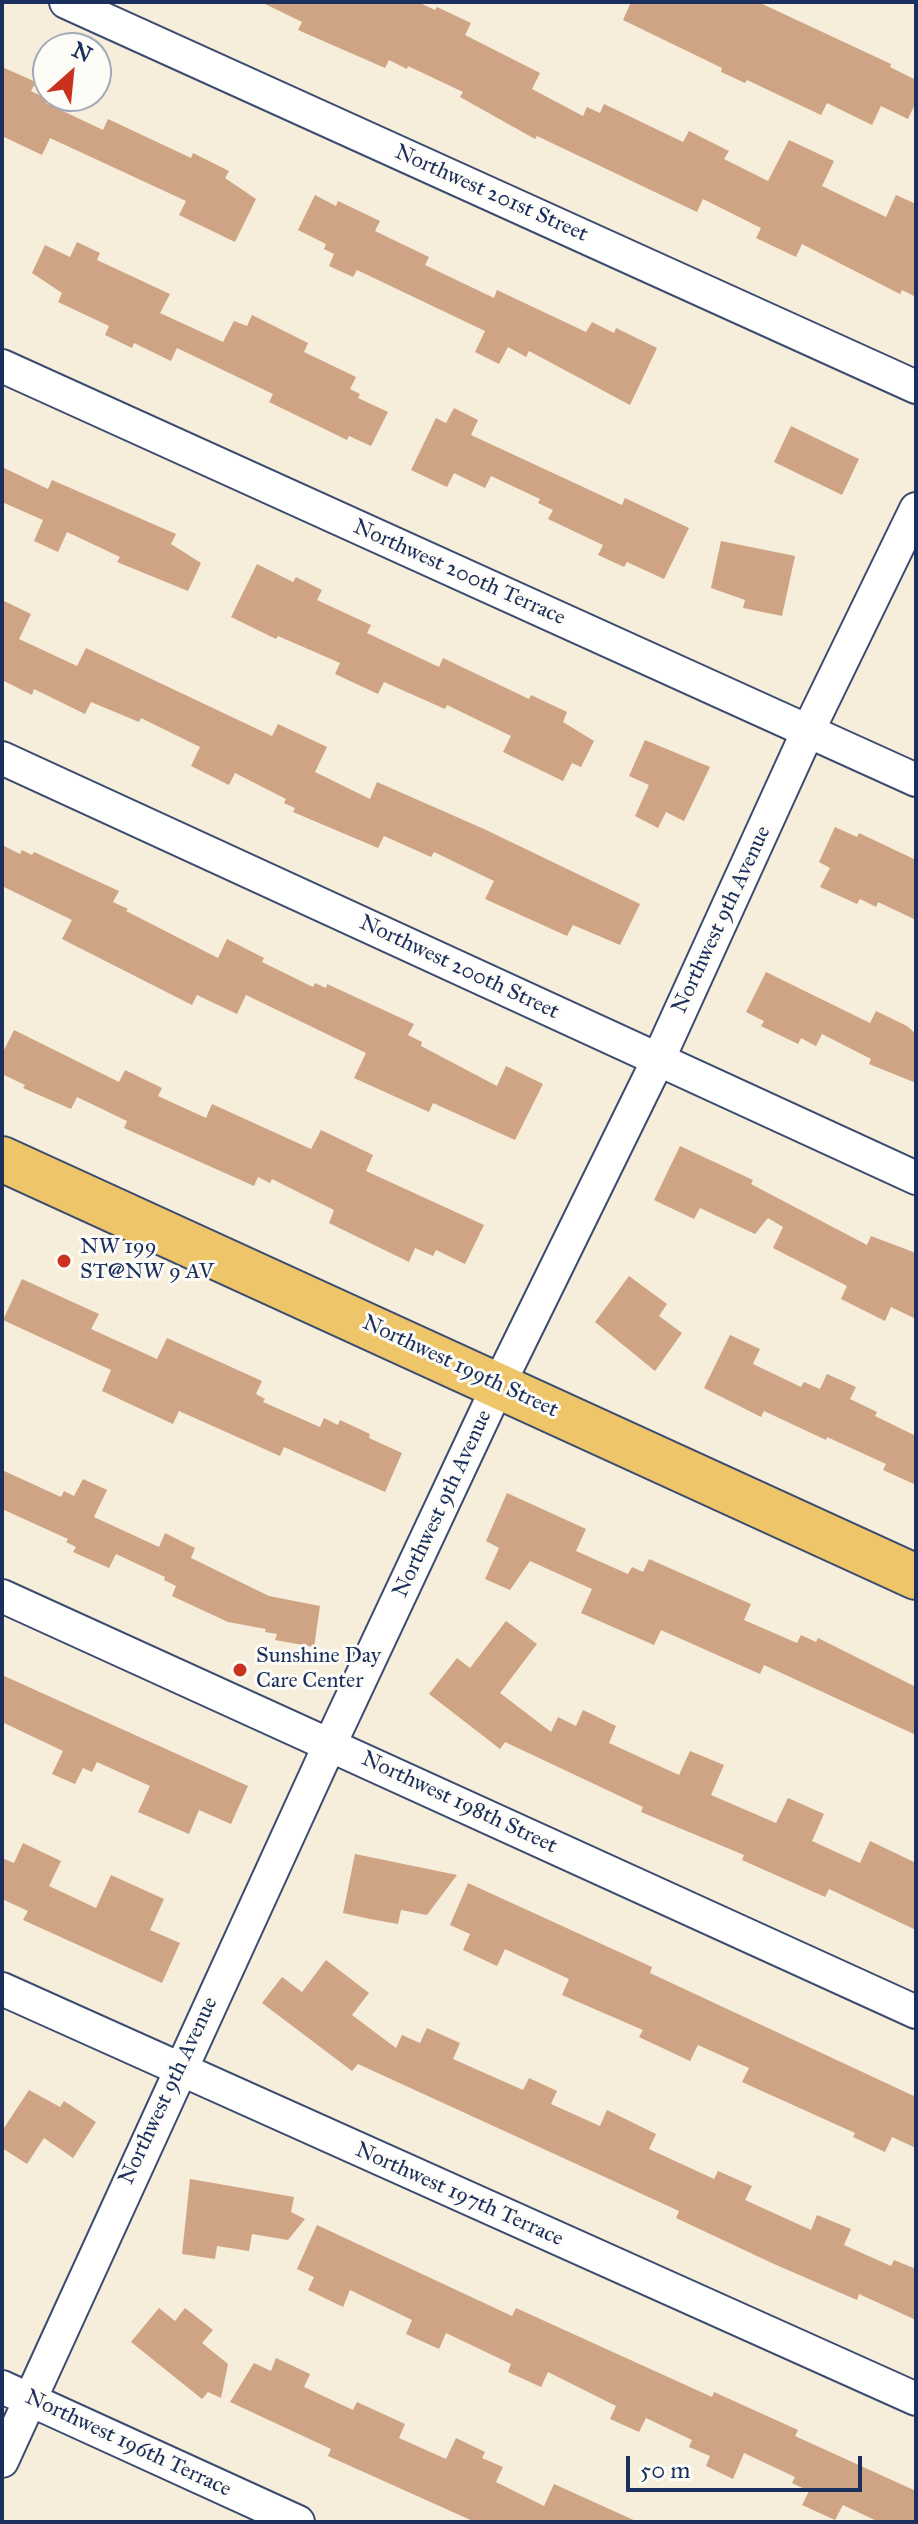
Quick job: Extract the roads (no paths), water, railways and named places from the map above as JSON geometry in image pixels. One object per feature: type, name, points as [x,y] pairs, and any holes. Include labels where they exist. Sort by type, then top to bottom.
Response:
[{"type":"main road","name":"Northwest 199th Street","points":[[2,1159],[916,1577]]},
{"type":"street","name":"Northwest 201st Street","points":[[66,2],[916,387]]},
{"type":"street","name":"Northwest 200th Terrace","points":[[2,366],[916,780]]},
{"type":"street","name":"Northwest 9th Avenue","points":[[2,2461],[16,2393],[178,2069],[499,1384],[658,1060],[808,731],[916,509]]},
{"type":"street","name":"Northwest 200th Street","points":[[2,758],[916,1178]]},
{"type":"street","name":"Northwest 198th Street","points":[[2,1596],[916,2012]]},
{"type":"street","name":"Northwest 197th Terrace","points":[[2,1989],[916,2399]]},
{"type":"street","name":"Northwest 196th Terrace","points":[[16,2393],[298,2522]]},
{"type":"place","name":"NW 199 ST@NW 9 AV","points":[[64,1261]]},
{"type":"place","name":"Sunshine Day Care Center","points":[[240,1670]]}]
